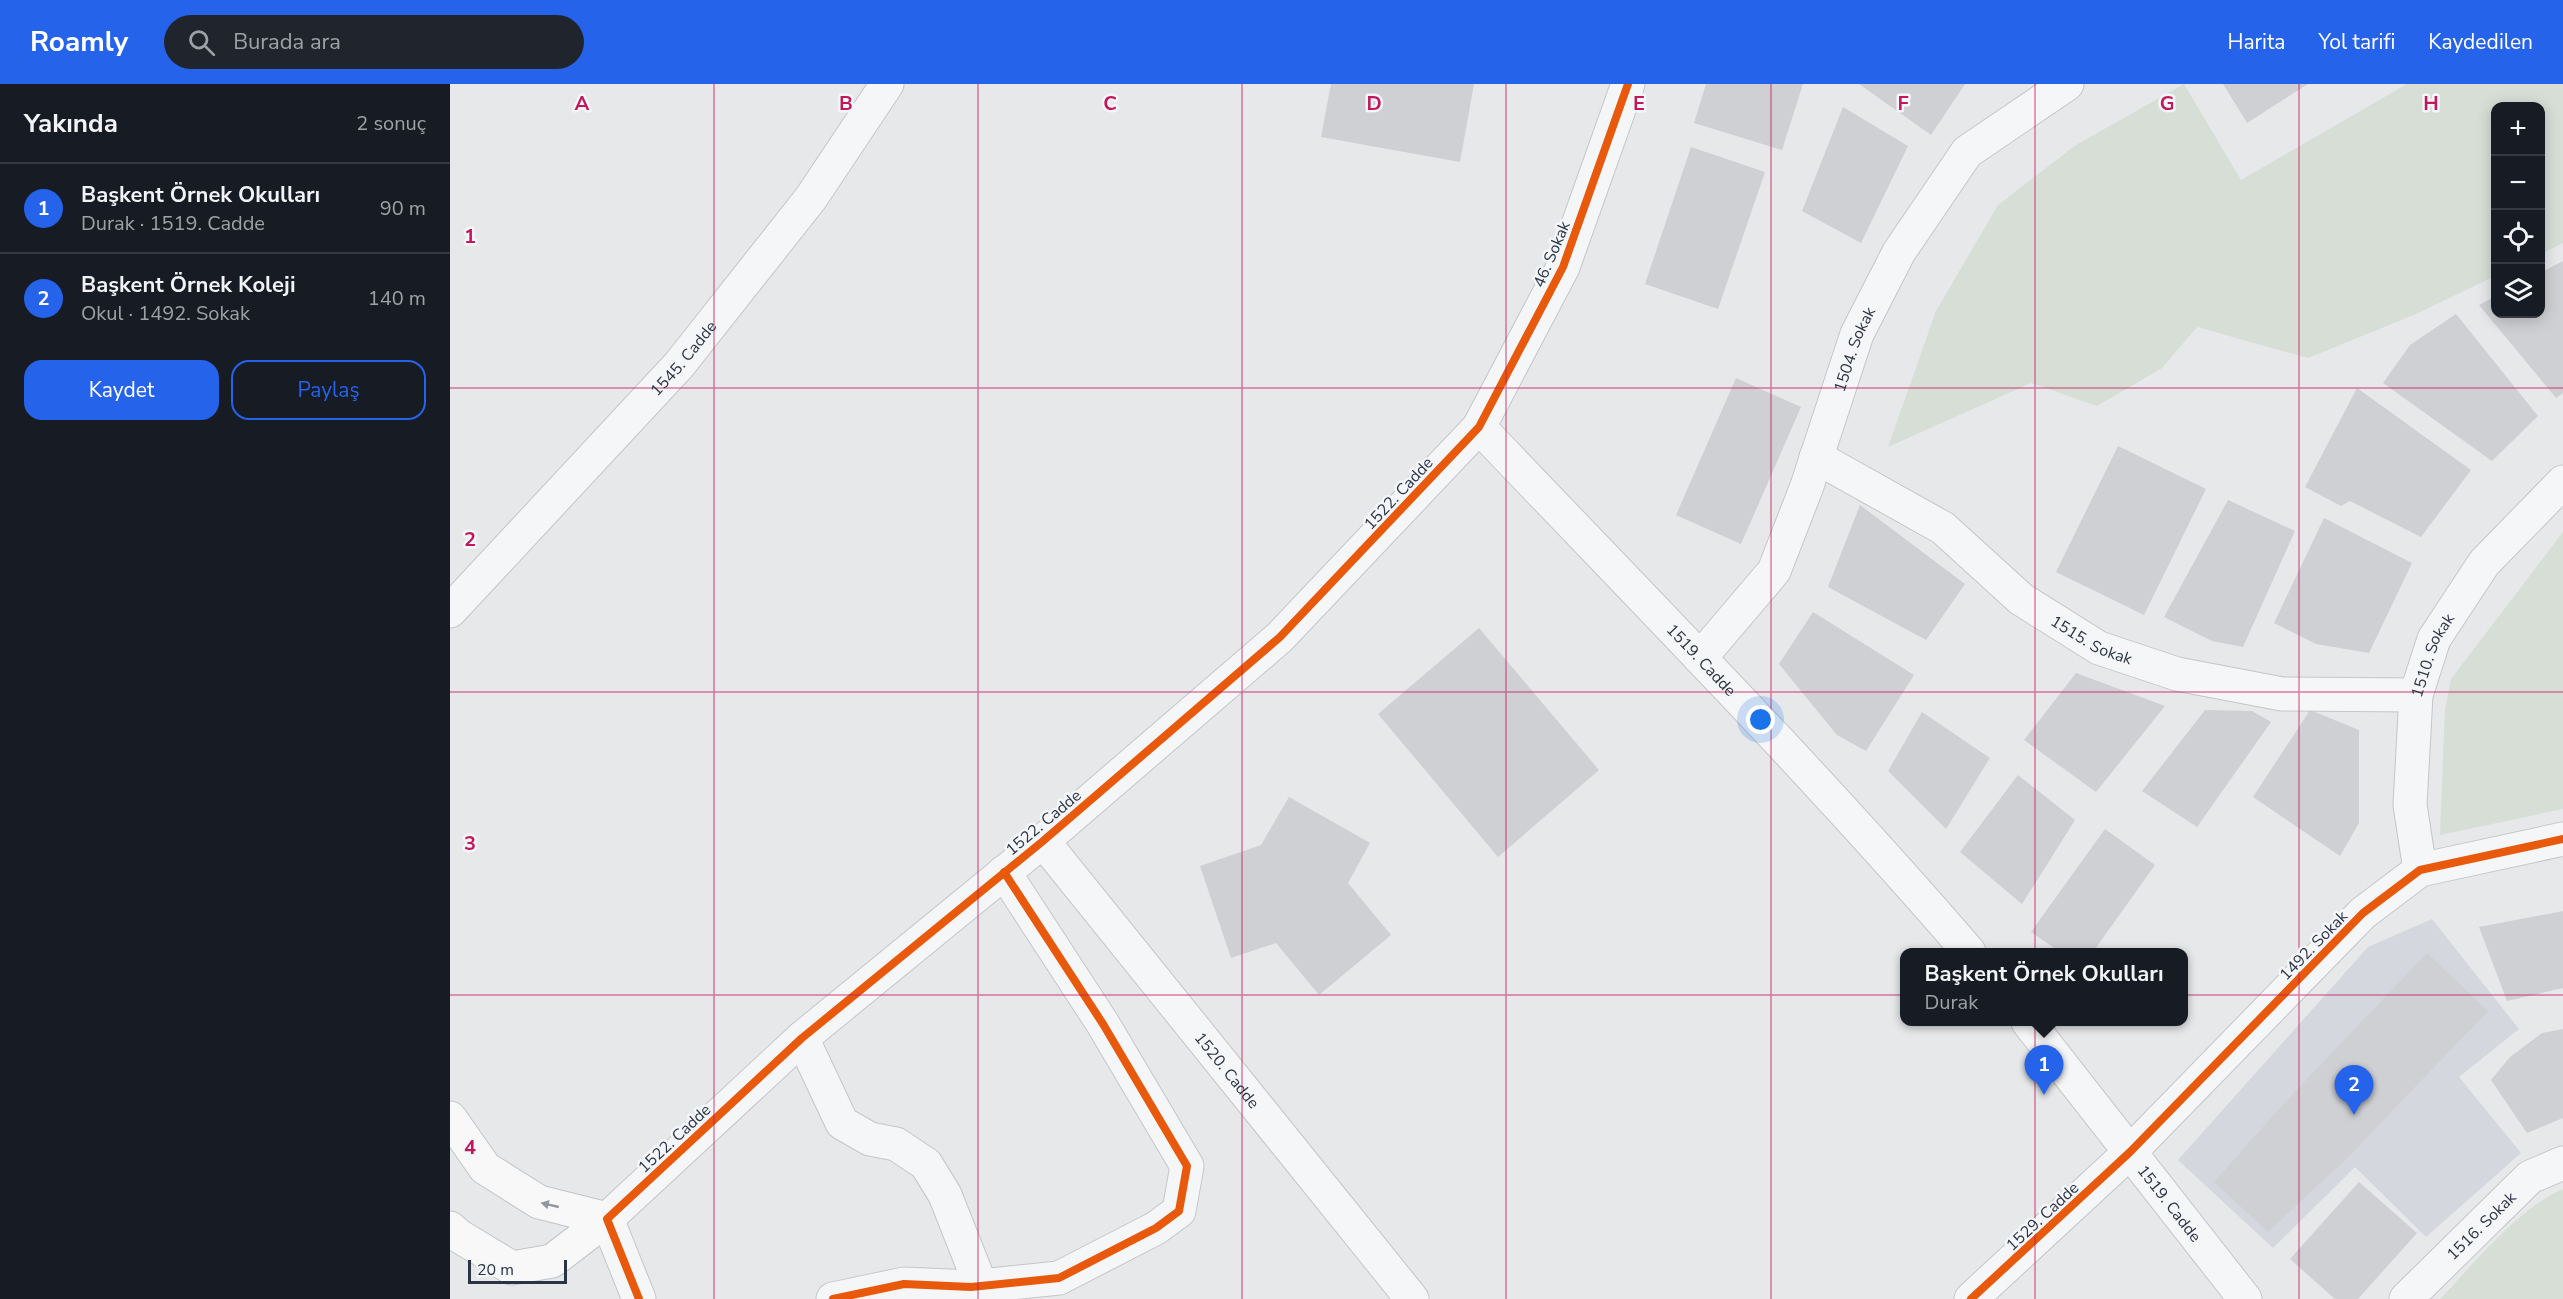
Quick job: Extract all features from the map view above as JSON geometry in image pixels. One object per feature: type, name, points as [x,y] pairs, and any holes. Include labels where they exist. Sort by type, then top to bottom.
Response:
[{"type":"main road","points":[[450,1118],[485,1168],[539,1202],[607,1219]]},
{"type":"main road","points":[[450,1228],[459,1236],[512,1268],[552,1261],[607,1219]]},
{"type":"street","name":"1545. Cadde","points":[[450,611],[679,365],[811,198],[887,84]]},
{"type":"street","name":"46. Sokak","points":[[1479,427],[1563,267],[1628,84]]},
{"type":"street","name":"1504. Sokak","points":[[1700,658],[1774,571],[1816,457],[1857,334],[1899,252],[1967,152],[2067,84]]},
{"type":"street","name":"1519. Cadde","points":[[1479,427],[1700,658],[1915,889],[1966,948]]},
{"type":"street","name":"1522. Cadde","points":[[607,1219],[801,1038],[1043,841],[1280,637],[1479,427]]},
{"type":"street","name":"1515. Sokak","points":[[1816,457],[1943,528],[2021,599],[2099,648],[2177,674],[2282,694],[2416,695]]},
{"type":"street","name":"1510. Sokak","points":[[2420,870],[2410,805],[2416,695],[2434,639],[2484,563],[2563,482]]},
{"type":"street","name":"1492. Sokak","points":[[2130,1152],[2362,913],[2420,870],[2563,840]]},
{"type":"street","name":"1520. Cadde","points":[[1043,841],[1412,1299]]},
{"type":"street","points":[[833,1299],[904,1284],[981,1286],[1059,1278],[1156,1228],[1179,1211],[1187,1166],[1103,1024],[1004,872]]},
{"type":"street","name":"1519. Cadde","points":[[2031,1026],[2245,1299]]},
{"type":"street","points":[[801,1038],[842,1123],[870,1140],[896,1144],[926,1164],[945,1195],[981,1286]]},
{"type":"street","name":"1529. Cadde","points":[[1971,1299],[2130,1152]]},
{"type":"street","name":"1516. Sokak","points":[[2406,1299],[2530,1177],[2563,1163]]},
{"type":"street","points":[[607,1219],[639,1299]]},
{"type":"shaded area","points":[[2184,84],[2241,180],[2407,84],[2563,84],[2563,243],[2545,252],[2545,102],[2491,102],[2491,278],[2416,314],[2308,358],[2197,327],[2162,368],[2097,406],[2031,383],[1888,447],[1936,311],[1998,205],[2076,145]]},
{"type":"shaded area","points":[[2563,532],[2563,809],[2440,835],[2445,709],[2451,679]]},
{"type":"shaded area","points":[[2432,919],[2519,1029],[2459,1077],[2521,1153],[2426,1237],[2355,1167],[2273,1248],[2178,1160],[2368,947]]},
{"type":"shaded area","points":[[2563,1189],[2563,1299],[2440,1299],[2513,1223],[2546,1198]]},
{"type":"building","points":[[1331,84],[1474,84],[1460,162],[1321,137]]},
{"type":"building","points":[[1706,84],[1803,84],[1782,150],[1694,123]]},
{"type":"building","points":[[1859,84],[1965,84],[1931,135]]},
{"type":"building","points":[[2223,84],[2308,84],[2247,123]]},
{"type":"building","points":[[1843,107],[1908,146],[1861,243],[1802,211]]},
{"type":"building","points":[[1691,147],[1765,172],[1718,309],[1645,284]]},
{"type":"building","points":[[2563,261],[2563,393],[2556,398],[2479,305],[2491,299],[2491,318],[2545,318],[2545,270]]},
{"type":"building","points":[[2456,314],[2538,416],[2492,461],[2383,383],[2410,345]]},
{"type":"building","points":[[1736,378],[1801,407],[1741,544],[1676,515]]},
{"type":"building","points":[[2357,388],[2471,470],[2421,537],[2350,501],[2341,506],[2305,487]]},
{"type":"building","points":[[2118,446],[2206,489],[2144,615],[2056,572]]},
{"type":"building","points":[[2228,500],[2295,531],[2243,647],[2212,641],[2164,617]]},
{"type":"building","points":[[1860,505],[1965,584],[1926,640],[1828,587]]},
{"type":"building","points":[[2324,518],[2412,563],[2369,653],[2316,644],[2274,623]]},
{"type":"building","points":[[1813,612],[1914,675],[1866,751],[1837,735],[1779,664]]},
{"type":"building","points":[[1479,628],[1599,770],[1498,857],[1378,714]]},
{"type":"building","points":[[2076,673],[2165,706],[2096,792],[2024,740]]},
{"type":"building","points":[[2205,710],[2252,711],[2271,722],[2197,827],[2142,791]]},
{"type":"building","points":[[2310,710],[2359,730],[2359,823],[2340,856],[2253,797]]},
{"type":"building","points":[[1922,712],[1990,758],[1946,829],[1888,771]]},
{"type":"building","points":[[2018,775],[2075,820],[2022,904],[1960,852]]},
{"type":"building","points":[[1289,797],[1370,843],[1348,883],[1391,935],[1319,995],[1276,943],[1231,958],[1200,866],[1261,845]]},
{"type":"building","points":[[2105,829],[2155,865],[2096,948],[2054,948],[2031,932]]},
{"type":"building","points":[[2563,911],[2563,988],[2507,1001],[2479,927]]},
{"type":"building","points":[[2427,953],[2488,1011],[2347,1158],[2268,1232],[2214,1182],[2287,1100]]},
{"type":"building","points":[[2563,1029],[2563,1118],[2527,1133],[2491,1080],[2510,1057],[2542,1033]]},
{"type":"building","points":[[2359,1182],[2417,1233],[2358,1299],[2335,1299],[2290,1259]]},
{"type":"cycle path","points":[[639,1299],[607,1219],[802,1038],[1043,841],[1280,637],[1479,427],[1563,267],[1628,84]]},
{"type":"cycle path","points":[[1971,1299],[2130,1152],[2363,913],[2420,870],[2563,839]]},
{"type":"cycle path","points":[[833,1299],[904,1284],[971,1287],[1059,1278],[1156,1228],[1179,1211],[1187,1166],[1103,1024],[1004,872]]},
{"type":"place","name":"Başkent Örnek Okulları","points":[[2044,1095]]},
{"type":"place","name":"Başkent Örnek Koleji","points":[[2354,1115]]}]
